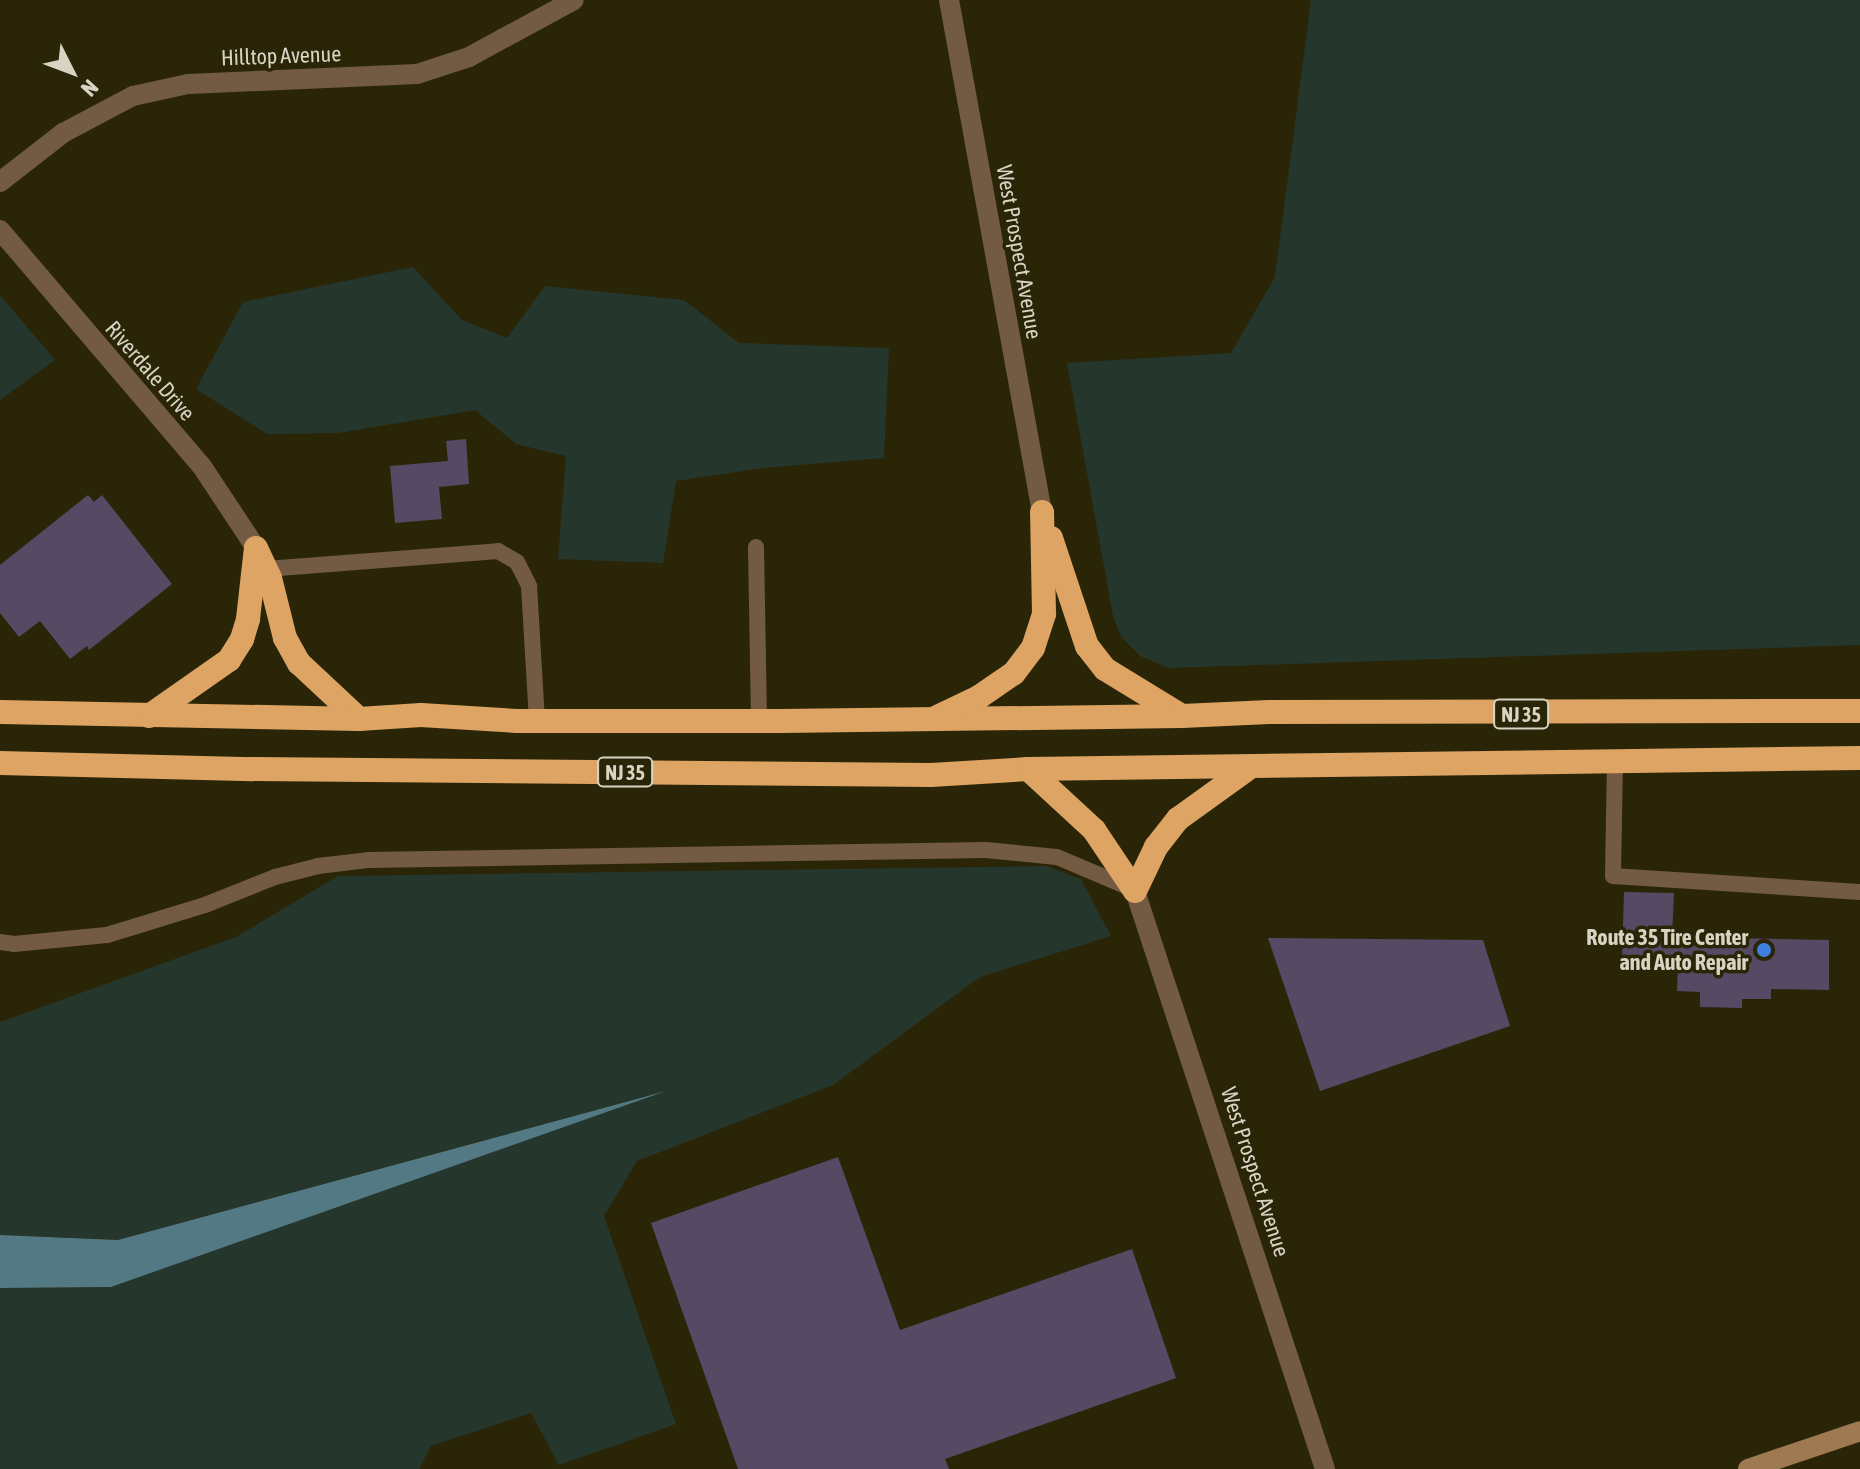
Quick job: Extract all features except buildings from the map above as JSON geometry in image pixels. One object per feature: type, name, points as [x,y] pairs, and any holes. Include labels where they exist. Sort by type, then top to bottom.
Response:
[{"type":"highway","points":[[1042,512],[1087,646],[1105,669],[1182,716]]},
{"type":"highway","points":[[932,719],[979,697],[1014,673],[1033,648],[1044,614],[1042,512]]},
{"type":"highway","points":[[149,716],[229,660],[242,639],[261,559]]},
{"type":"highway","points":[[261,559],[285,638],[299,663],[359,719]]},
{"type":"highway","name":"NJ 35","points":[[0,712],[359,719],[421,715],[537,720],[759,721],[1182,716],[1269,712],[1860,711]]},
{"type":"highway","name":"NJ 35","points":[[0,763],[253,769],[900,775],[1028,769],[1860,758]]},
{"type":"highway","points":[[1135,891],[1156,847],[1178,819],[1250,767]]},
{"type":"highway","points":[[1028,769],[1094,830],[1135,891]]},
{"type":"main road","points":[[1748,1469],[1860,1431]]},
{"type":"street","name":"Hilltop Avenue","points":[[0,182],[63,133],[133,96],[188,84],[417,74],[469,57],[574,0]]},
{"type":"street","name":"West Prospect Avenue","points":[[949,0],[1042,512]]},
{"type":"street","name":"Riverdale Drive","points":[[0,230],[201,465],[261,559]]},
{"type":"street","name":"West Prospect Avenue","points":[[1135,891],[1325,1469]]},
{"type":"lane","points":[[756,547],[759,721]]},
{"type":"lane","points":[[261,559],[498,551],[517,562],[529,586],[537,720]]},
{"type":"lane","points":[[1615,761],[1613,876],[1860,892]]},
{"type":"lane","points":[[0,942],[14,944],[107,935],[205,905],[275,877],[318,866],[368,860],[986,850],[1057,857],[1135,891]]},
{"type":"green space","points":[[1311,0],[1860,0],[1860,645],[1169,668],[1140,656],[1121,637],[1113,616],[1067,363],[1231,353],[1275,277]]},
{"type":"green space","points":[[413,267],[462,320],[507,338],[545,286],[684,300],[739,343],[889,348],[884,458],[763,468],[676,481],[663,563],[558,559],[566,456],[516,444],[475,410],[338,433],[267,434],[196,389],[243,302]]},
{"type":"green space","points":[[0,295],[55,360],[0,400]]},
{"type":"green space","points":[[1046,866],[1081,879],[1111,936],[980,977],[833,1085],[637,1161],[604,1216],[676,1424],[559,1465],[531,1413],[431,1446],[419,1469],[0,1469],[0,1288],[111,1287],[651,1095],[118,1240],[0,1235],[0,1022],[236,937],[338,876]]},
{"type":"water","points":[[666,1091],[111,1287],[0,1288],[0,1235],[118,1240]]},
{"type":"place","name":"Route 35 Tire Center and Auto Repair","points":[[1764,950]]}]
